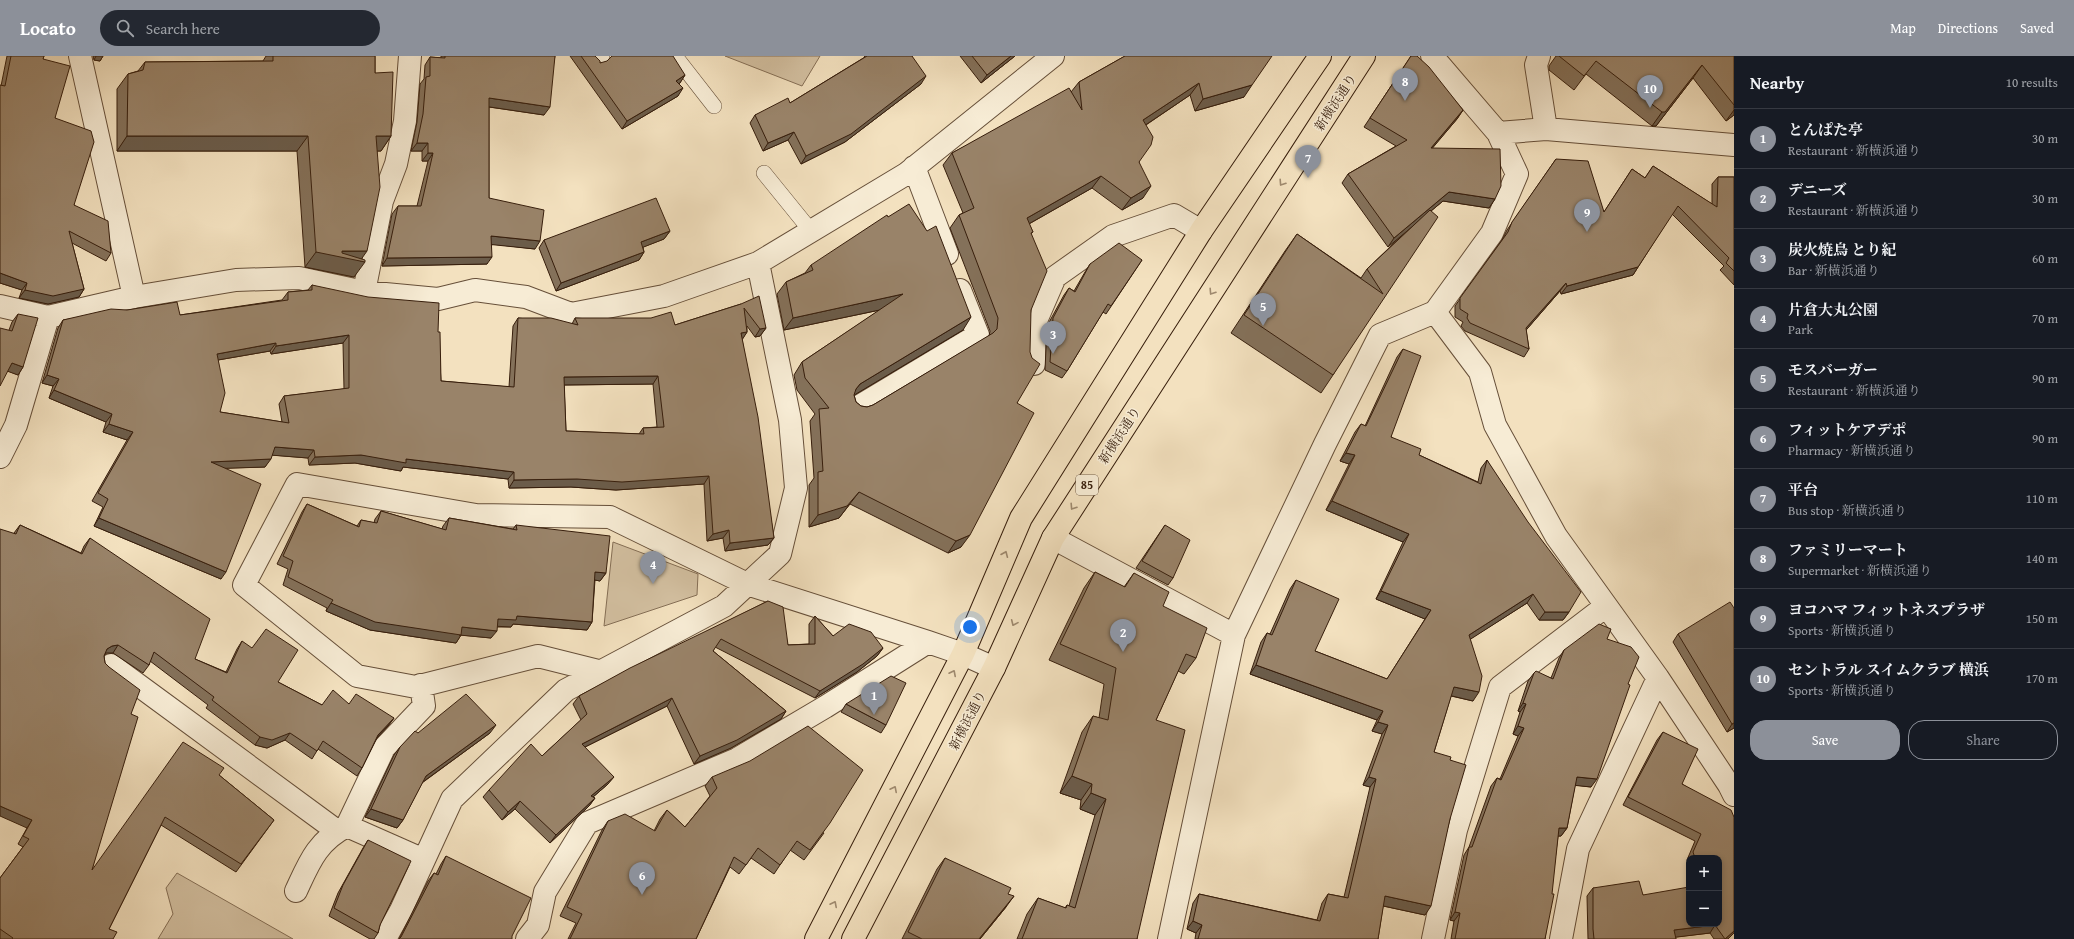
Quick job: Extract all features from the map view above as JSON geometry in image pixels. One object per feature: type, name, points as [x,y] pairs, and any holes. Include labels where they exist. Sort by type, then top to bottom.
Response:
[{"type":"main road","points":[[816,939],[963,654],[1021,518],[1201,231],[1320,56]]},
{"type":"main road","name":"新横浜通り","points":[[854,939],[994,668],[1053,538],[1364,56]]},
{"type":"street","points":[[80,56],[134,297]]},
{"type":"street","points":[[364,292],[382,201],[396,164],[405,121],[410,56]]},
{"type":"street","points":[[0,306],[48,317],[134,297],[236,280],[299,278],[364,292],[438,299],[475,290],[526,297],[571,314],[664,296],[758,263],[906,174],[1053,56]]},
{"type":"street","points":[[1169,939],[1234,635],[1325,444],[1380,335],[1435,312],[1492,233],[1517,174],[1498,133],[1432,56]]},
{"type":"street","points":[[1539,56],[1536,65],[1546,129]]},
{"type":"street","points":[[1498,133],[1546,129],[1734,145]]},
{"type":"street","points":[[858,407],[978,335],[914,167]]},
{"type":"street","points":[[1034,364],[1035,323],[1055,277],[1112,236],[1174,215],[1201,231]]},
{"type":"street","points":[[385,939],[401,910],[452,799],[566,690],[724,606],[780,554],[796,488],[790,420],[758,263]]},
{"type":"street","points":[[1435,312],[1480,372],[1494,425],[1556,536],[1658,678],[1734,795]]},
{"type":"street","points":[[0,457],[16,425],[48,317]]},
{"type":"street","points":[[602,672],[538,656],[416,687],[358,676],[244,585],[297,484],[476,515],[610,517],[747,584],[928,642],[963,654],[994,668]]},
{"type":"street","points":[[1053,538],[1234,635]]},
{"type":"street","points":[[1433,939],[1456,830],[1500,687],[1606,606]]},
{"type":"street","points":[[527,939],[538,925],[545,892],[588,823],[737,759],[826,707],[928,642]]},
{"type":"street","points":[[112,664],[342,828],[424,860]]},
{"type":"street","points":[[1561,939],[1578,849],[1658,678]]},
{"type":"street","points":[[296,891],[313,853],[342,828],[384,748],[424,706],[421,685]]},
{"type":"lane","points":[[675,56],[714,106]]},
{"type":"lane","points":[[764,173],[811,231]]},
{"type":"shaded area","points":[[725,56],[820,56],[802,86]]},
{"type":"shaded area","points":[[613,542],[698,574],[697,595],[604,626]]},
{"type":"shaded area","points":[[177,873],[293,939],[158,939],[173,914],[166,888]]},
{"type":"building","points":[[11,56],[44,56],[43,59],[70,66],[55,118],[91,131],[94,142],[74,205],[108,221],[111,253],[69,231],[84,289],[53,296],[25,290],[27,283],[0,273],[0,85],[5,86]]},
{"type":"building","points":[[273,56],[375,56],[375,73],[393,72],[391,136],[376,136],[380,187],[367,251],[342,251],[342,253],[365,260],[365,262],[316,252],[308,136],[127,136],[128,74],[143,70],[145,62],[273,61]]},
{"type":"building","points":[[445,56],[555,56],[550,107],[489,98],[489,198],[544,210],[540,241],[491,236],[492,257],[387,258],[398,206],[421,206],[433,153],[428,153],[428,143],[417,143],[423,114],[426,77],[430,76],[430,57],[445,58]]},
{"type":"building","points":[[581,56],[595,56],[600,63],[607,61],[612,56],[673,56],[685,75],[676,81],[683,88],[627,121]]},
{"type":"building","points":[[867,56],[912,56],[926,76],[851,134],[806,156],[794,132],[768,143],[755,115],[788,98],[790,103]]},
{"type":"building","points":[[972,56],[1011,56],[987,75]]},
{"type":"building","points":[[1125,56],[1272,56],[1252,85],[1203,99],[1199,83],[1143,120],[1153,137],[1151,145],[1139,162],[1151,186],[1131,198],[1101,176],[1027,218],[1033,232],[1031,233],[1047,271],[1031,310],[1030,352],[1032,358],[1040,364],[1017,403],[1034,413],[970,535],[956,541],[859,492],[847,506],[818,515],[818,472],[823,471],[819,409],[829,408],[805,378],[802,362],[903,294],[793,318],[786,282],[813,270],[811,265],[887,215],[888,217],[909,204],[927,231],[936,226],[971,317],[860,384],[854,395],[856,402],[861,406],[867,407],[873,405],[993,333],[997,329],[998,318],[959,215],[974,208],[952,153],[1069,88],[1082,110],[1079,82]]},
{"type":"building","points":[[1411,56],[1417,56],[1429,67],[1463,110],[1431,148],[1500,149],[1501,186],[1495,199],[1449,192],[1394,238],[1348,174],[1407,140],[1370,118]]},
{"type":"building","points":[[1559,56],[1734,56],[1734,105],[1702,65],[1665,112],[1662,112],[1596,61],[1584,76]]},
{"type":"building","points":[[1556,159],[1588,161],[1604,212],[1632,169],[1645,178],[1653,166],[1717,207],[1718,177],[1734,177],[1734,271],[1726,263],[1729,258],[1678,206],[1638,267],[1567,286],[1566,283],[1526,328],[1529,349],[1470,323],[1467,318],[1468,314],[1460,309],[1460,298],[1508,232],[1512,222]]},
{"type":"building","points":[[656,198],[670,231],[641,242],[644,252],[561,283],[544,240]]},
{"type":"building","points":[[1430,210],[1438,217],[1333,375],[1244,315],[1297,234],[1383,294],[1367,269]]},
{"type":"building","points":[[1119,243],[1142,260],[1111,306],[1108,304],[1067,371],[1050,362],[1053,318],[1069,288],[1075,292],[1090,264]]},
{"type":"building","points":[[312,285],[368,297],[439,303],[438,332],[440,332],[441,381],[514,387],[518,318],[551,318],[578,325],[575,318],[651,318],[671,312],[675,325],[741,304],[759,296],[766,328],[760,329],[744,308],[747,332],[741,333],[758,417],[774,538],[730,543],[729,530],[713,534],[709,476],[622,482],[577,479],[514,480],[514,472],[406,459],[406,463],[361,455],[315,457],[314,450],[275,447],[271,459],[211,462],[261,484],[226,572],[99,518],[108,499],[98,493],[133,432],[109,424],[112,414],[54,390],[59,379],[47,375],[63,320],[111,309],[127,310],[177,302],[180,315],[288,300],[288,292],[312,290]],"holes":[[[349,335],[349,388],[284,396],[289,423],[220,412],[225,393],[217,354],[276,343],[276,346]],[[658,376],[664,427],[643,428],[644,434],[566,431],[564,377]]]},
{"type":"building","points":[[18,314],[38,318],[23,367],[12,363],[0,386],[0,328],[12,331]]},
{"type":"building","points":[[1403,349],[1421,356],[1391,437],[1421,449],[1419,455],[1481,484],[1487,460],[1528,522],[1581,592],[1569,612],[1545,612],[1533,594],[1469,635],[1482,676],[1479,692],[1454,687],[1434,752],[1451,757],[1450,760],[1466,765],[1450,819],[1431,906],[1385,896],[1378,939],[1198,939],[1202,925],[1193,921],[1199,894],[1320,921],[1328,894],[1348,898],[1376,779],[1369,777],[1388,725],[1378,722],[1383,711],[1256,665],[1267,633],[1272,635],[1296,580],[1339,599],[1315,651],[1387,679],[1431,610],[1381,591],[1409,534],[1332,501],[1355,455],[1346,453],[1361,424],[1366,426]]},
{"type":"building","points":[[307,504],[359,527],[361,520],[377,523],[381,511],[446,530],[449,518],[517,530],[516,525],[610,536],[606,573],[595,572],[592,622],[517,616],[516,620],[498,619],[497,631],[462,627],[461,635],[375,622],[331,603],[333,600],[288,577],[293,561],[283,556]]},
{"type":"building","points":[[20,525],[82,554],[90,538],[210,619],[195,659],[227,673],[242,641],[252,648],[266,629],[298,650],[278,682],[322,705],[333,690],[349,704],[356,694],[394,718],[378,735],[362,768],[323,741],[317,751],[290,733],[272,740],[260,737],[212,700],[214,697],[154,652],[149,665],[118,645],[107,649],[104,656],[105,663],[140,690],[131,714],[138,717],[92,870],[183,742],[224,768],[219,775],[274,820],[241,864],[165,817],[109,929],[117,932],[113,939],[12,939],[13,938],[0,929],[0,878],[29,839],[23,836],[32,820],[0,806],[0,529],[16,534]]},
{"type":"building","points":[[1165,525],[1190,540],[1173,578],[1142,561]]},
{"type":"building","points":[[1095,572],[1125,587],[1134,573],[1169,592],[1163,606],[1207,628],[1196,658],[1186,654],[1156,720],[1185,730],[1137,939],[1022,939],[1038,898],[1066,908],[1067,905],[1075,908],[1106,799],[1091,793],[1092,784],[1072,776],[1093,716],[1108,720],[1116,668],[1060,644]]},
{"type":"building","points":[[768,601],[783,607],[788,645],[815,644],[815,616],[833,636],[849,624],[871,632],[883,648],[863,664],[820,691],[721,639],[713,651],[786,711],[737,740],[700,756],[672,698],[582,744],[614,777],[591,796],[595,798],[556,835],[520,801],[508,812],[489,790],[531,744],[542,756],[587,714],[579,696],[630,668]]},
{"type":"building","points":[[1730,602],[1734,608],[1734,723],[1732,724],[1678,634]]},
{"type":"building","points":[[1599,624],[1611,629],[1607,639],[1631,647],[1639,657],[1628,684],[1630,685],[1597,779],[1577,777],[1567,828],[1559,828],[1552,894],[1554,894],[1545,939],[1455,939],[1460,913],[1455,912],[1469,847],[1472,847],[1497,778],[1501,780],[1524,728],[1518,726],[1526,704],[1523,703],[1534,673],[1536,671],[1553,679],[1564,650]]},
{"type":"building","points":[[891,676],[906,683],[886,725],[846,704]]},
{"type":"building","points":[[466,694],[496,725],[426,776],[403,820],[371,809],[400,747],[415,731],[418,733]]},
{"type":"building","points":[[808,726],[863,770],[830,823],[810,850],[797,841],[780,865],[758,848],[746,865],[734,857],[696,939],[570,939],[582,914],[567,907],[608,821],[625,814],[655,831],[667,810],[685,827],[717,788],[712,777],[750,761]]},
{"type":"building","points":[[1663,732],[1698,749],[1682,784],[1731,810],[1734,817],[1734,931],[1725,939],[1716,927],[1722,927],[1722,855],[1694,855],[1693,852],[1701,834],[1628,797]]},
{"type":"building","points":[[368,840],[411,861],[380,925],[378,933],[334,908],[343,885]]},
{"type":"building","points":[[446,856],[531,898],[512,936],[512,939],[399,939],[434,873],[438,875]]},
{"type":"building","points":[[945,858],[1011,888],[1008,894],[1014,896],[979,939],[922,939],[908,932]]},
{"type":"building","points":[[1639,881],[1643,895],[1686,888],[1686,927],[1699,927],[1674,930],[1676,939],[1594,939],[1593,888]]},
{"type":"place","name":"ファミリーマート","points":[[1405,101]]},
{"type":"place","name":"セントラル スイムクラブ 横浜","points":[[1650,108]]},
{"type":"place","name":"平台","points":[[1308,178]]},
{"type":"place","name":"ヨコハマ フィットネスプラザ","points":[[1587,232]]},
{"type":"place","name":"モスバーガー","points":[[1263,326]]},
{"type":"place","name":"炭火焼鳥 とり紀","points":[[1053,354]]},
{"type":"place","name":"片倉大丸公園","points":[[653,584]]},
{"type":"place","name":"デニーズ","points":[[1123,652]]},
{"type":"place","name":"とんぱた亭","points":[[874,715]]},
{"type":"place","name":"フィットケアデポ","points":[[642,895]]}]
